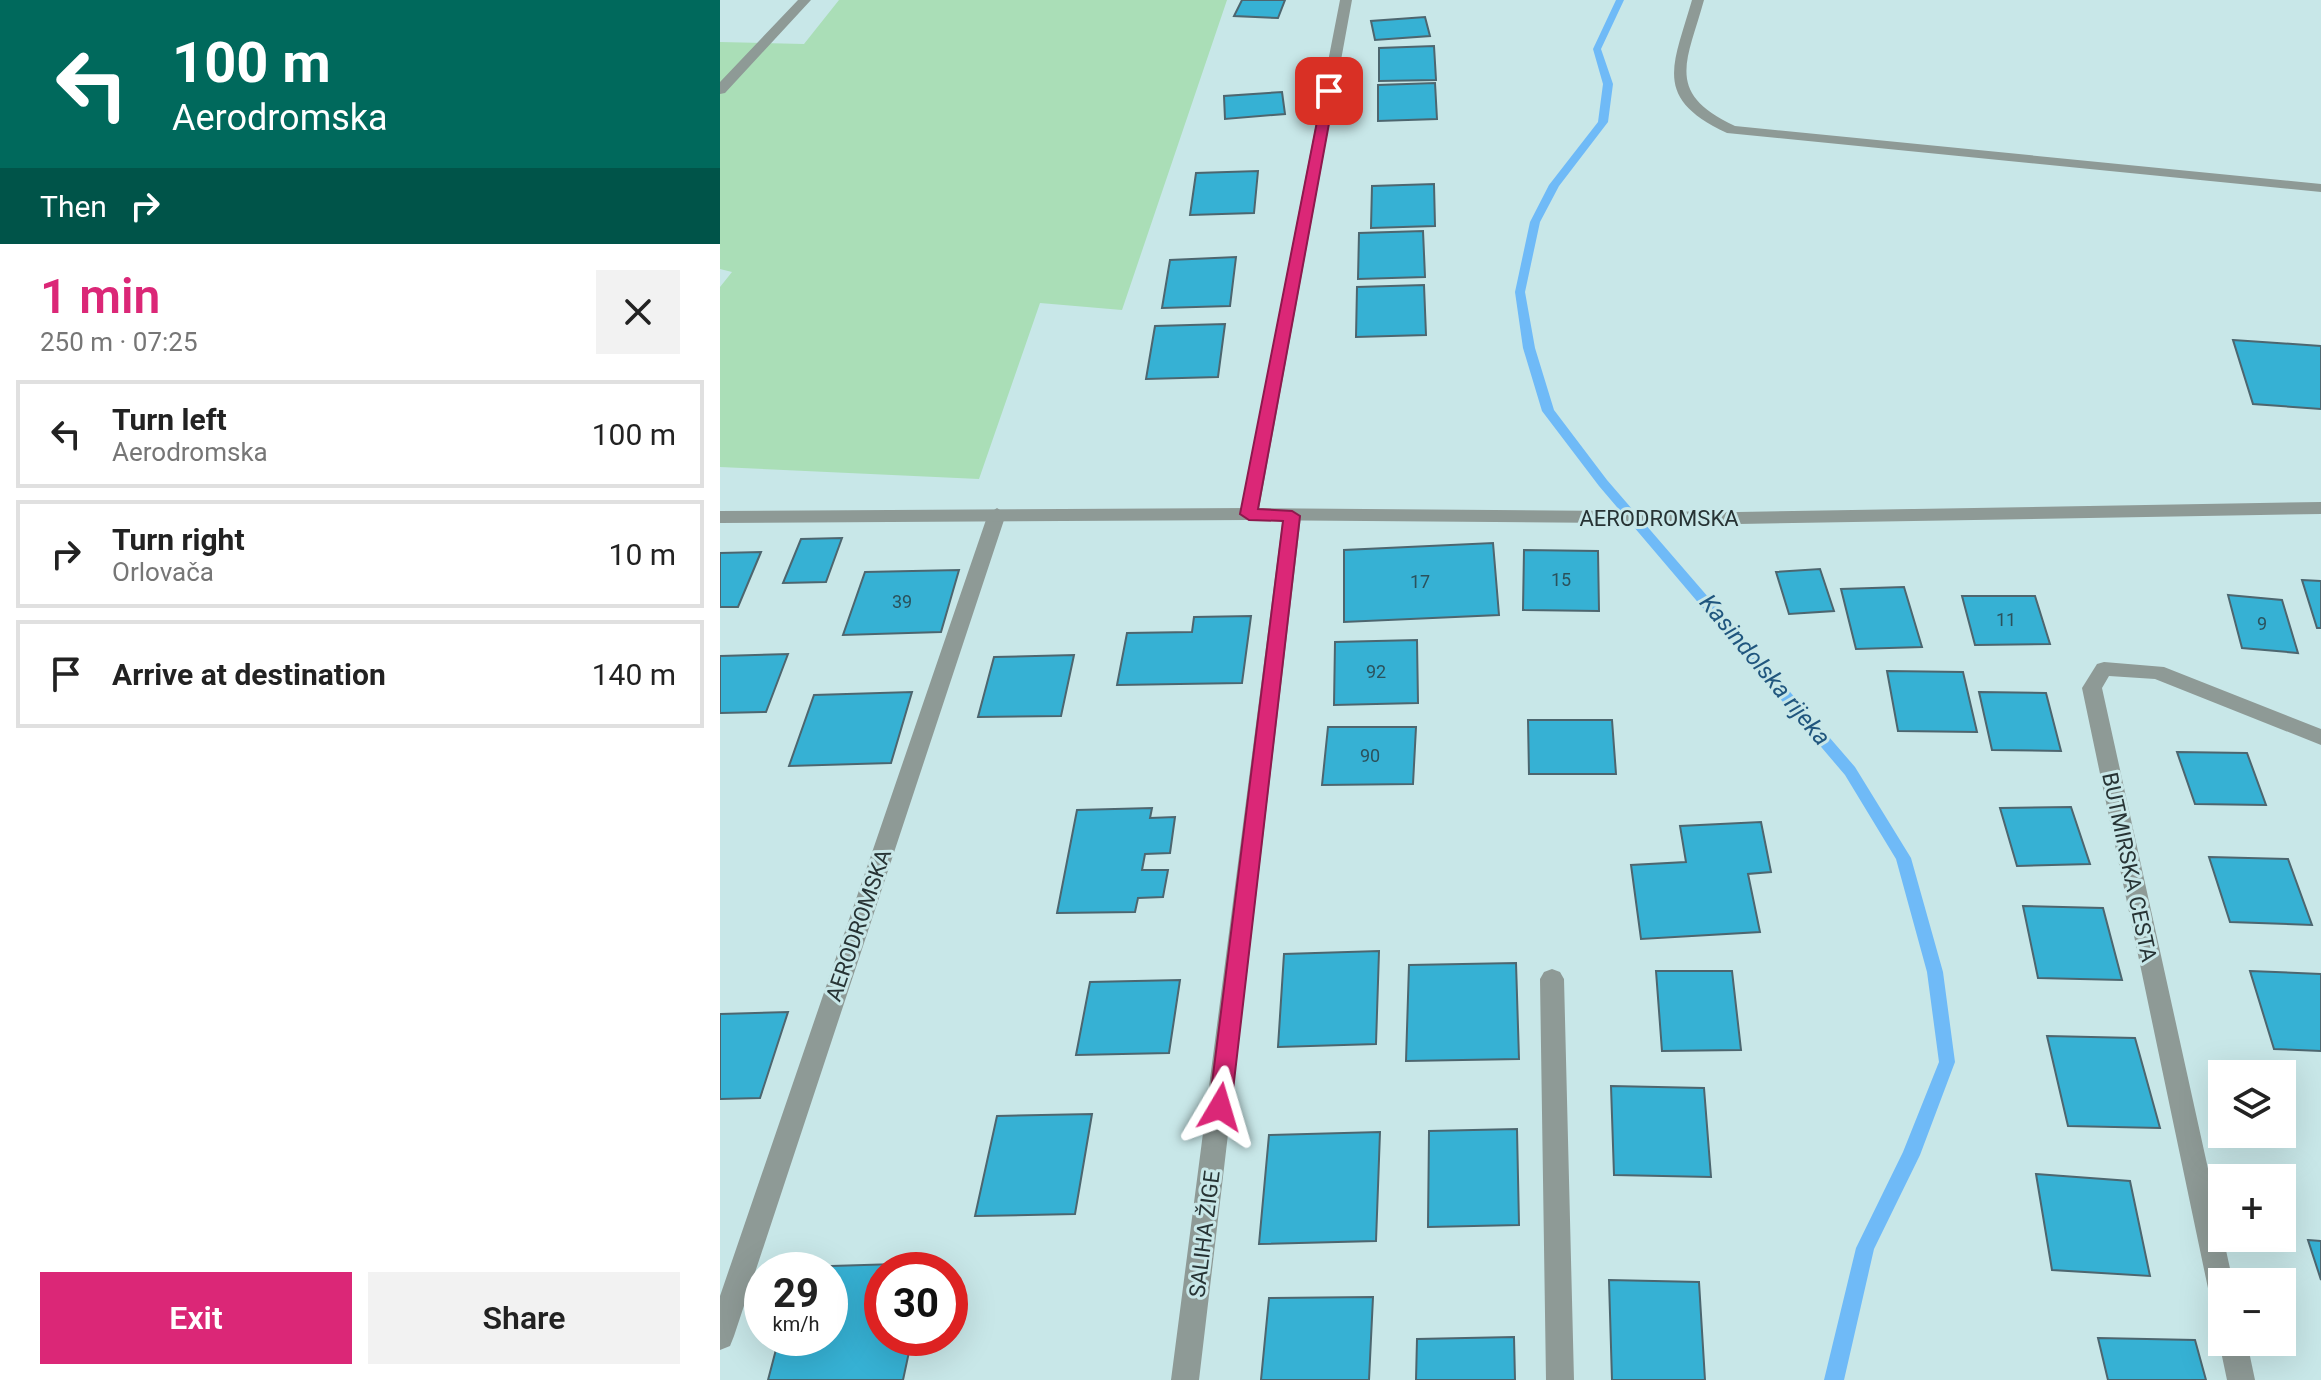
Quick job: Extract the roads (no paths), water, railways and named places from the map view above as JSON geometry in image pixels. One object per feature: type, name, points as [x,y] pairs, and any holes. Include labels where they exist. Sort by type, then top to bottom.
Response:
[{"type":"street","points":[[720,90],[805,0]]},
{"type":"street","points":[[1249,514],[1346,0]]},
{"type":"street","points":[[1698,0],[1679,81],[1682,96],[1693,111],[1708,121],[1732,130],[2321,188]]},
{"type":"street","name":"AERODROMSKA","points":[[720,517],[1249,514],[1738,518],[2321,508]]},
{"type":"street","name":"AERODROMSKA","points":[[720,1336],[997,514]]},
{"type":"street","name":"SALIHA ŽIGE","points":[[1185,1380],[1292,516]]},
{"type":"street","name":"BUTMIRSKA CESTA","points":[[2217,1268],[2092,688],[2104,669],[2157,672],[2321,737]]},
{"type":"street","points":[[1552,979],[1560,1380]]},
{"type":"street","points":[[2236,1356],[2241,1380]]},
{"type":"waterway","name":"Kasindolska rijeka","points":[[1620,0],[1597,49],[1608,84],[1603,122],[1554,185],[1535,222],[1520,292],[1529,348],[1548,411],[1603,483],[1850,771],[1903,858],[1935,972],[1947,1062],[1911,1155],[1865,1248],[1834,1380]]}]
